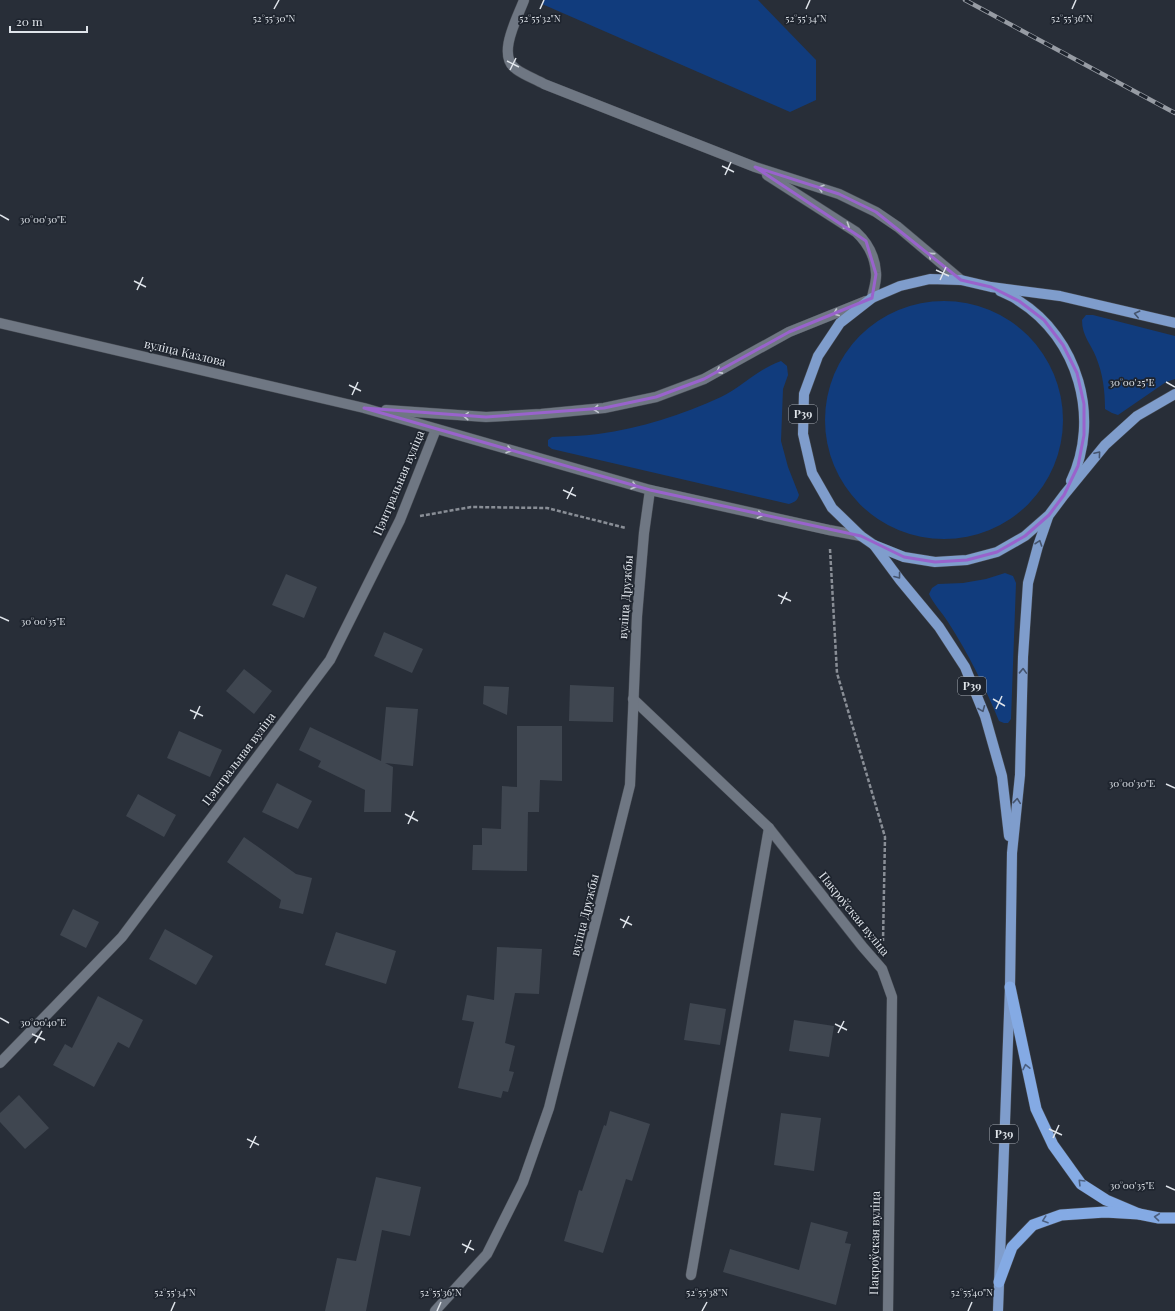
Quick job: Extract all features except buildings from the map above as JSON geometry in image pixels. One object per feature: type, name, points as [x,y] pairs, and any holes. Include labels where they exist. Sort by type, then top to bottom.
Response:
[{"type":"highway","name":"Р39","points":[[1010,987],[1036,1109],[1053,1145],[1081,1184],[1106,1200],[1139,1214]]},
{"type":"highway","name":"Р39","points":[[999,1282],[1012,1247],[1033,1225],[1061,1215],[1105,1212],[1139,1214],[1159,1218],[1175,1218]]},
{"type":"main road","name":"Р39","points":[[1175,323],[1060,296],[991,287],[961,280],[930,279],[900,286],[872,298],[840,324],[818,356],[804,394],[803,434],[812,473],[832,508],[861,536],[874,545],[904,557],[935,562],[967,560],[997,552],[1026,536],[1049,515],[1105,446],[1137,416],[1175,394]]},
{"type":"main road","name":"Р39","points":[[991,287],[1019,301],[1044,320],[1063,345],[1077,373],[1084,404],[1084,436],[1078,466],[1064,495]]},
{"type":"main road","name":"Р39","points":[[998,1311],[1010,987],[1012,853],[1020,775],[1023,657],[1028,583],[1038,546],[1049,515]]},
{"type":"main road","name":"Р39","points":[[874,545],[900,580],[939,627],[965,667],[985,716],[1002,776],[1012,853]]},
{"type":"street","points":[[524,0],[510,36],[508,46],[510,62],[515,69],[544,84],[755,167],[840,194],[876,212],[898,227],[961,280]]},
{"type":"street","points":[[364,408],[486,417],[604,408],[656,397],[704,379],[789,332],[872,298],[876,274],[872,253],[866,241],[856,232],[755,167]]},
{"type":"street","name":"вуліца Казлова","points":[[0,323],[364,408]]},
{"type":"street","points":[[364,408],[650,490],[861,536]]},
{"type":"street","name":"Цэнтральная вуліца","points":[[0,1063],[122,937],[330,660],[400,520],[436,429]]},
{"type":"street","name":"вуліца Дружбы","points":[[435,1311],[487,1254],[523,1182],[549,1108],[630,785],[636,616],[644,533],[650,490]]},
{"type":"street","name":"Пакроўская вуліца","points":[[633,699],[769,828],[862,946],[882,969],[892,997],[888,1311]]},
{"type":"street","points":[[691,1275],[769,828]]},
{"type":"path","points":[[400,520],[471,507],[547,508],[644,533]]},
{"type":"path","points":[[829,530],[837,673],[885,837],[882,969]]},
{"type":"highlighted area","points":[[755,167],[839,194],[876,212],[961,280],[991,287],[1019,301],[1044,320],[1063,345],[1077,373],[1084,404],[1084,435],[1078,466],[1064,495],[1049,515],[1025,536],[997,552],[967,560],[935,562],[904,557],[861,536],[650,490],[364,408],[486,417],[604,408],[656,397],[704,379],[789,332],[872,298],[876,274],[866,241]]},
{"type":"shaded area","points":[[544,0],[758,0],[816,60],[816,100],[790,112],[542,4]]},
{"type":"shaded area","points":[[944,301],[967,303],[989,310],[1010,321],[1028,336],[1043,354],[1054,375],[1061,397],[1063,420],[1061,443],[1054,465],[1043,486],[1028,504],[1010,519],[989,530],[967,537],[944,539],[921,537],[899,530],[878,519],[860,504],[845,486],[834,465],[827,443],[825,420],[827,397],[834,375],[845,354],[860,336],[878,321],[899,310],[921,303]]},
{"type":"shaded area","points":[[1086,315],[1093,315],[1175,336],[1175,379],[1166,382],[1118,415],[1105,409],[1102,376],[1094,352],[1083,331],[1082,320]]},
{"type":"shaded area","points":[[781,361],[787,366],[788,375],[783,389],[781,441],[788,467],[799,495],[797,500],[789,504],[552,449],[548,446],[548,440],[552,437],[598,434],[630,428],[691,410],[729,393],[773,364]]},
{"type":"shaded area","points":[[1005,573],[1013,576],[1016,583],[1011,719],[1008,723],[999,721],[969,658],[948,622],[929,594],[932,588],[938,584],[963,583],[986,579]]},
{"type":"railway","points":[[965,0],[1175,113]]}]
